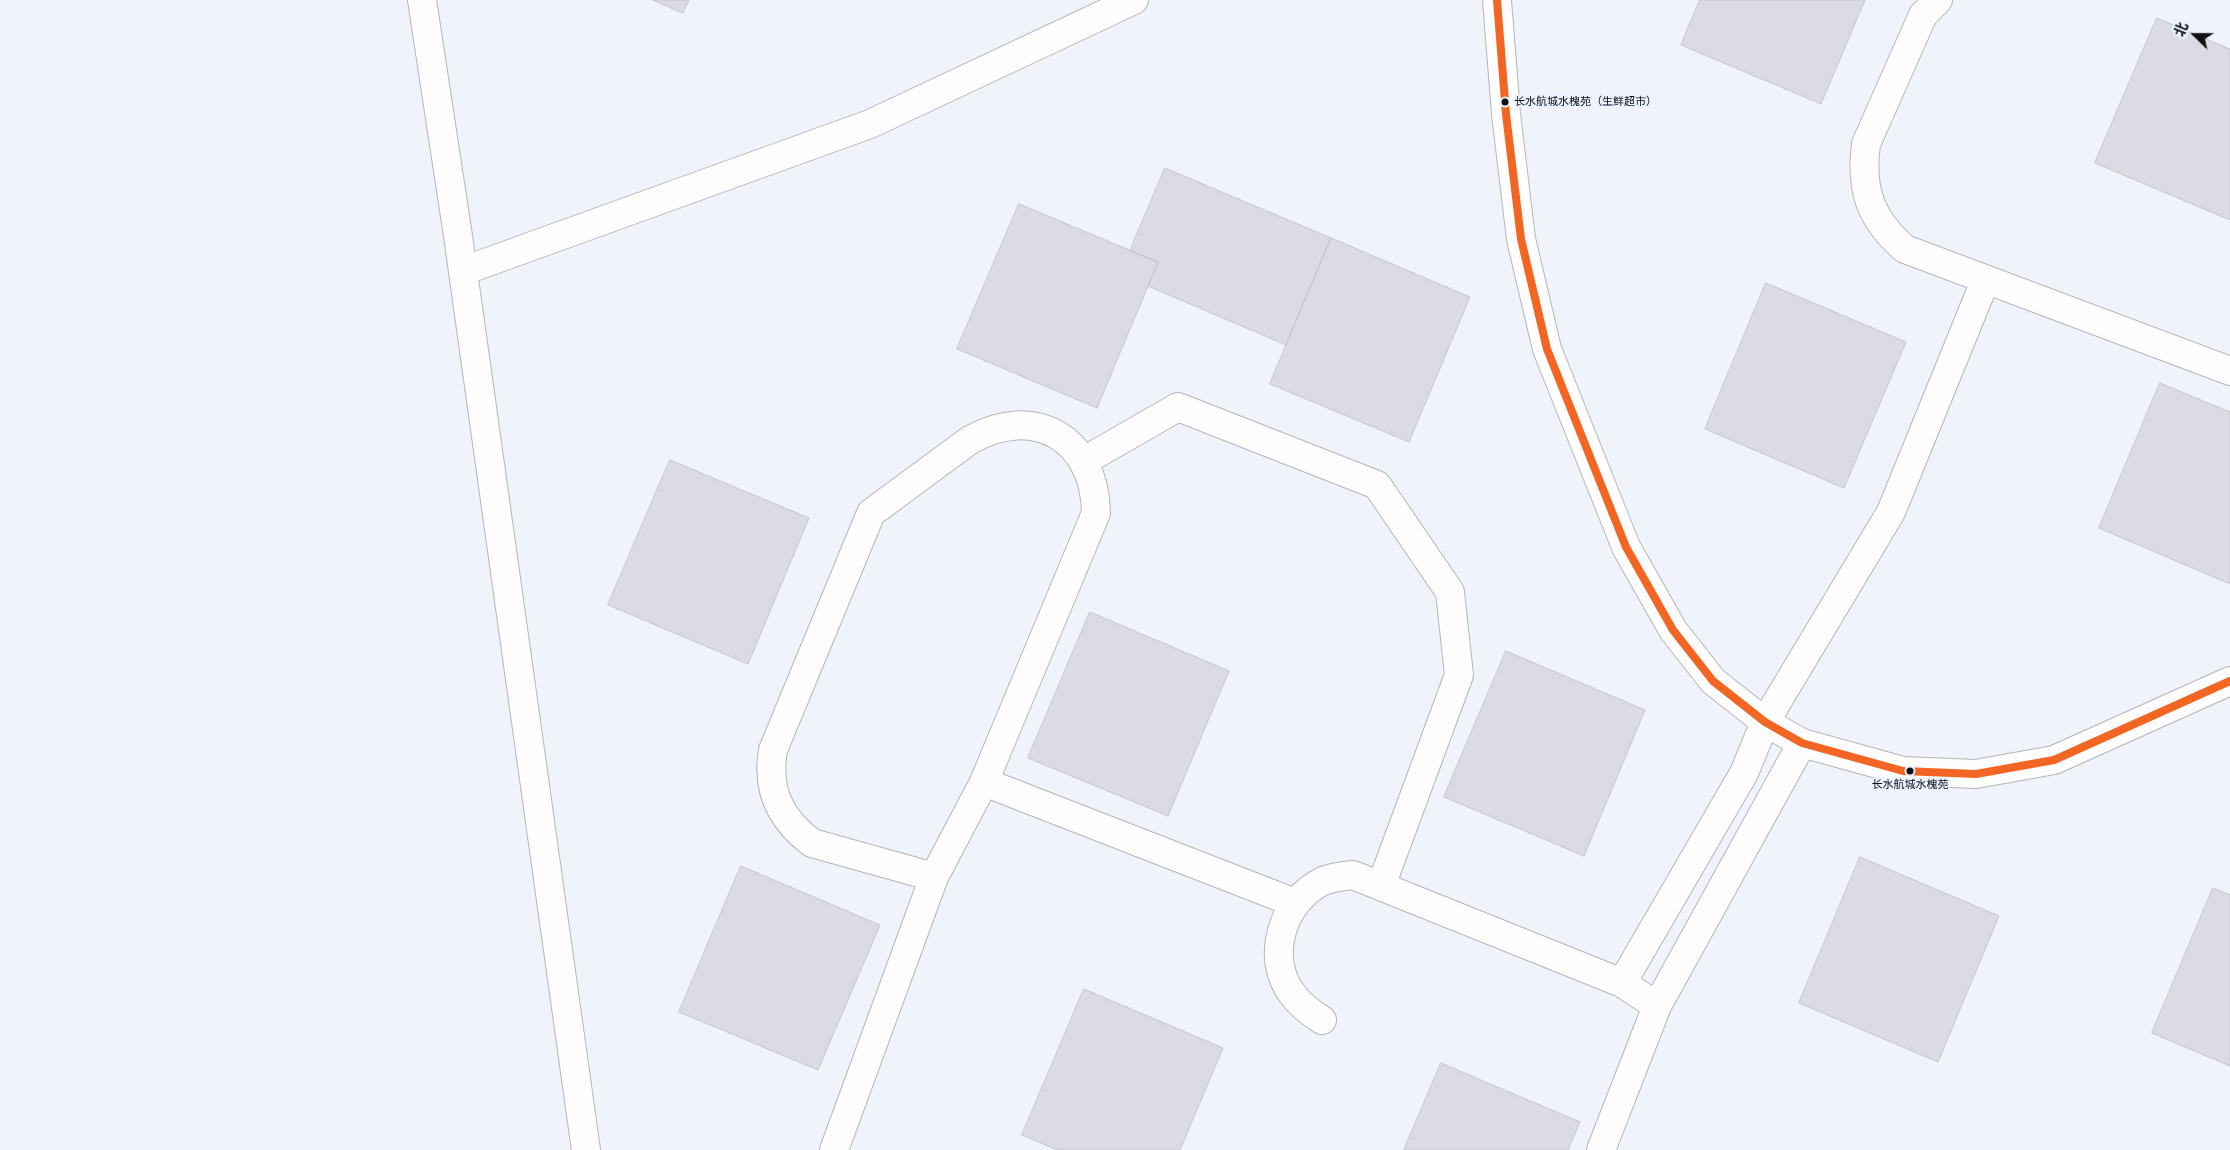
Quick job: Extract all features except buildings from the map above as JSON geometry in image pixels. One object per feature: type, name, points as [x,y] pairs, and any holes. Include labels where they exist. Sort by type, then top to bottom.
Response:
[{"type":"street","points":[[422,0],[463,271],[586,1150]]},
{"type":"street","points":[[463,271],[870,124],[1134,0]]},
{"type":"street","points":[[1497,0],[1506,114],[1521,238],[1547,348],[1626,548],[1673,630],[1714,681],[1765,722],[1802,743],[1903,771],[1976,774],[2054,760],[2230,681]]},
{"type":"street","points":[[1938,0],[1923,15],[1866,144],[1863,166],[1865,187],[1871,208],[1880,224],[1905,250],[2230,371]]},
{"type":"street","points":[[1622,983],[1744,773],[1765,722],[1890,512],[1985,281]]},
{"type":"street","points":[[1084,461],[1178,407],[1377,485],[1450,592],[1459,675],[1381,886]]},
{"type":"street","points":[[834,1150],[934,877],[984,782],[1096,513],[1096,495],[1092,477],[1084,461],[1073,447],[1058,436],[1042,428],[1023,424],[1004,425],[986,430],[870,513],[778,733],[770,767],[772,784],[776,801],[785,817],[797,832],[812,843],[934,877]]},
{"type":"street","points":[[1601,1150],[1657,1006],[1802,743]]},
{"type":"street","points":[[984,782],[1295,903]]},
{"type":"street","points":[[1322,1020],[1305,1009],[1292,995],[1283,978],[1279,958],[1279,939],[1285,920],[1295,903],[1310,890],[1338,877],[1353,875],[1622,983],[1657,1006]]},
{"type":"transit line","points":[[1497,0],[1506,114],[1521,239],[1547,349],[1626,547],[1673,630],[1713,681],[1765,722],[1802,743],[1903,771],[1976,774],[2054,760],[2230,681]]},
{"type":"place","name":"长水航城水槐苑（生鲜超市）","points":[[1505,102]]},
{"type":"place","name":"长水航城水槐苑","points":[[1910,771]]}]
